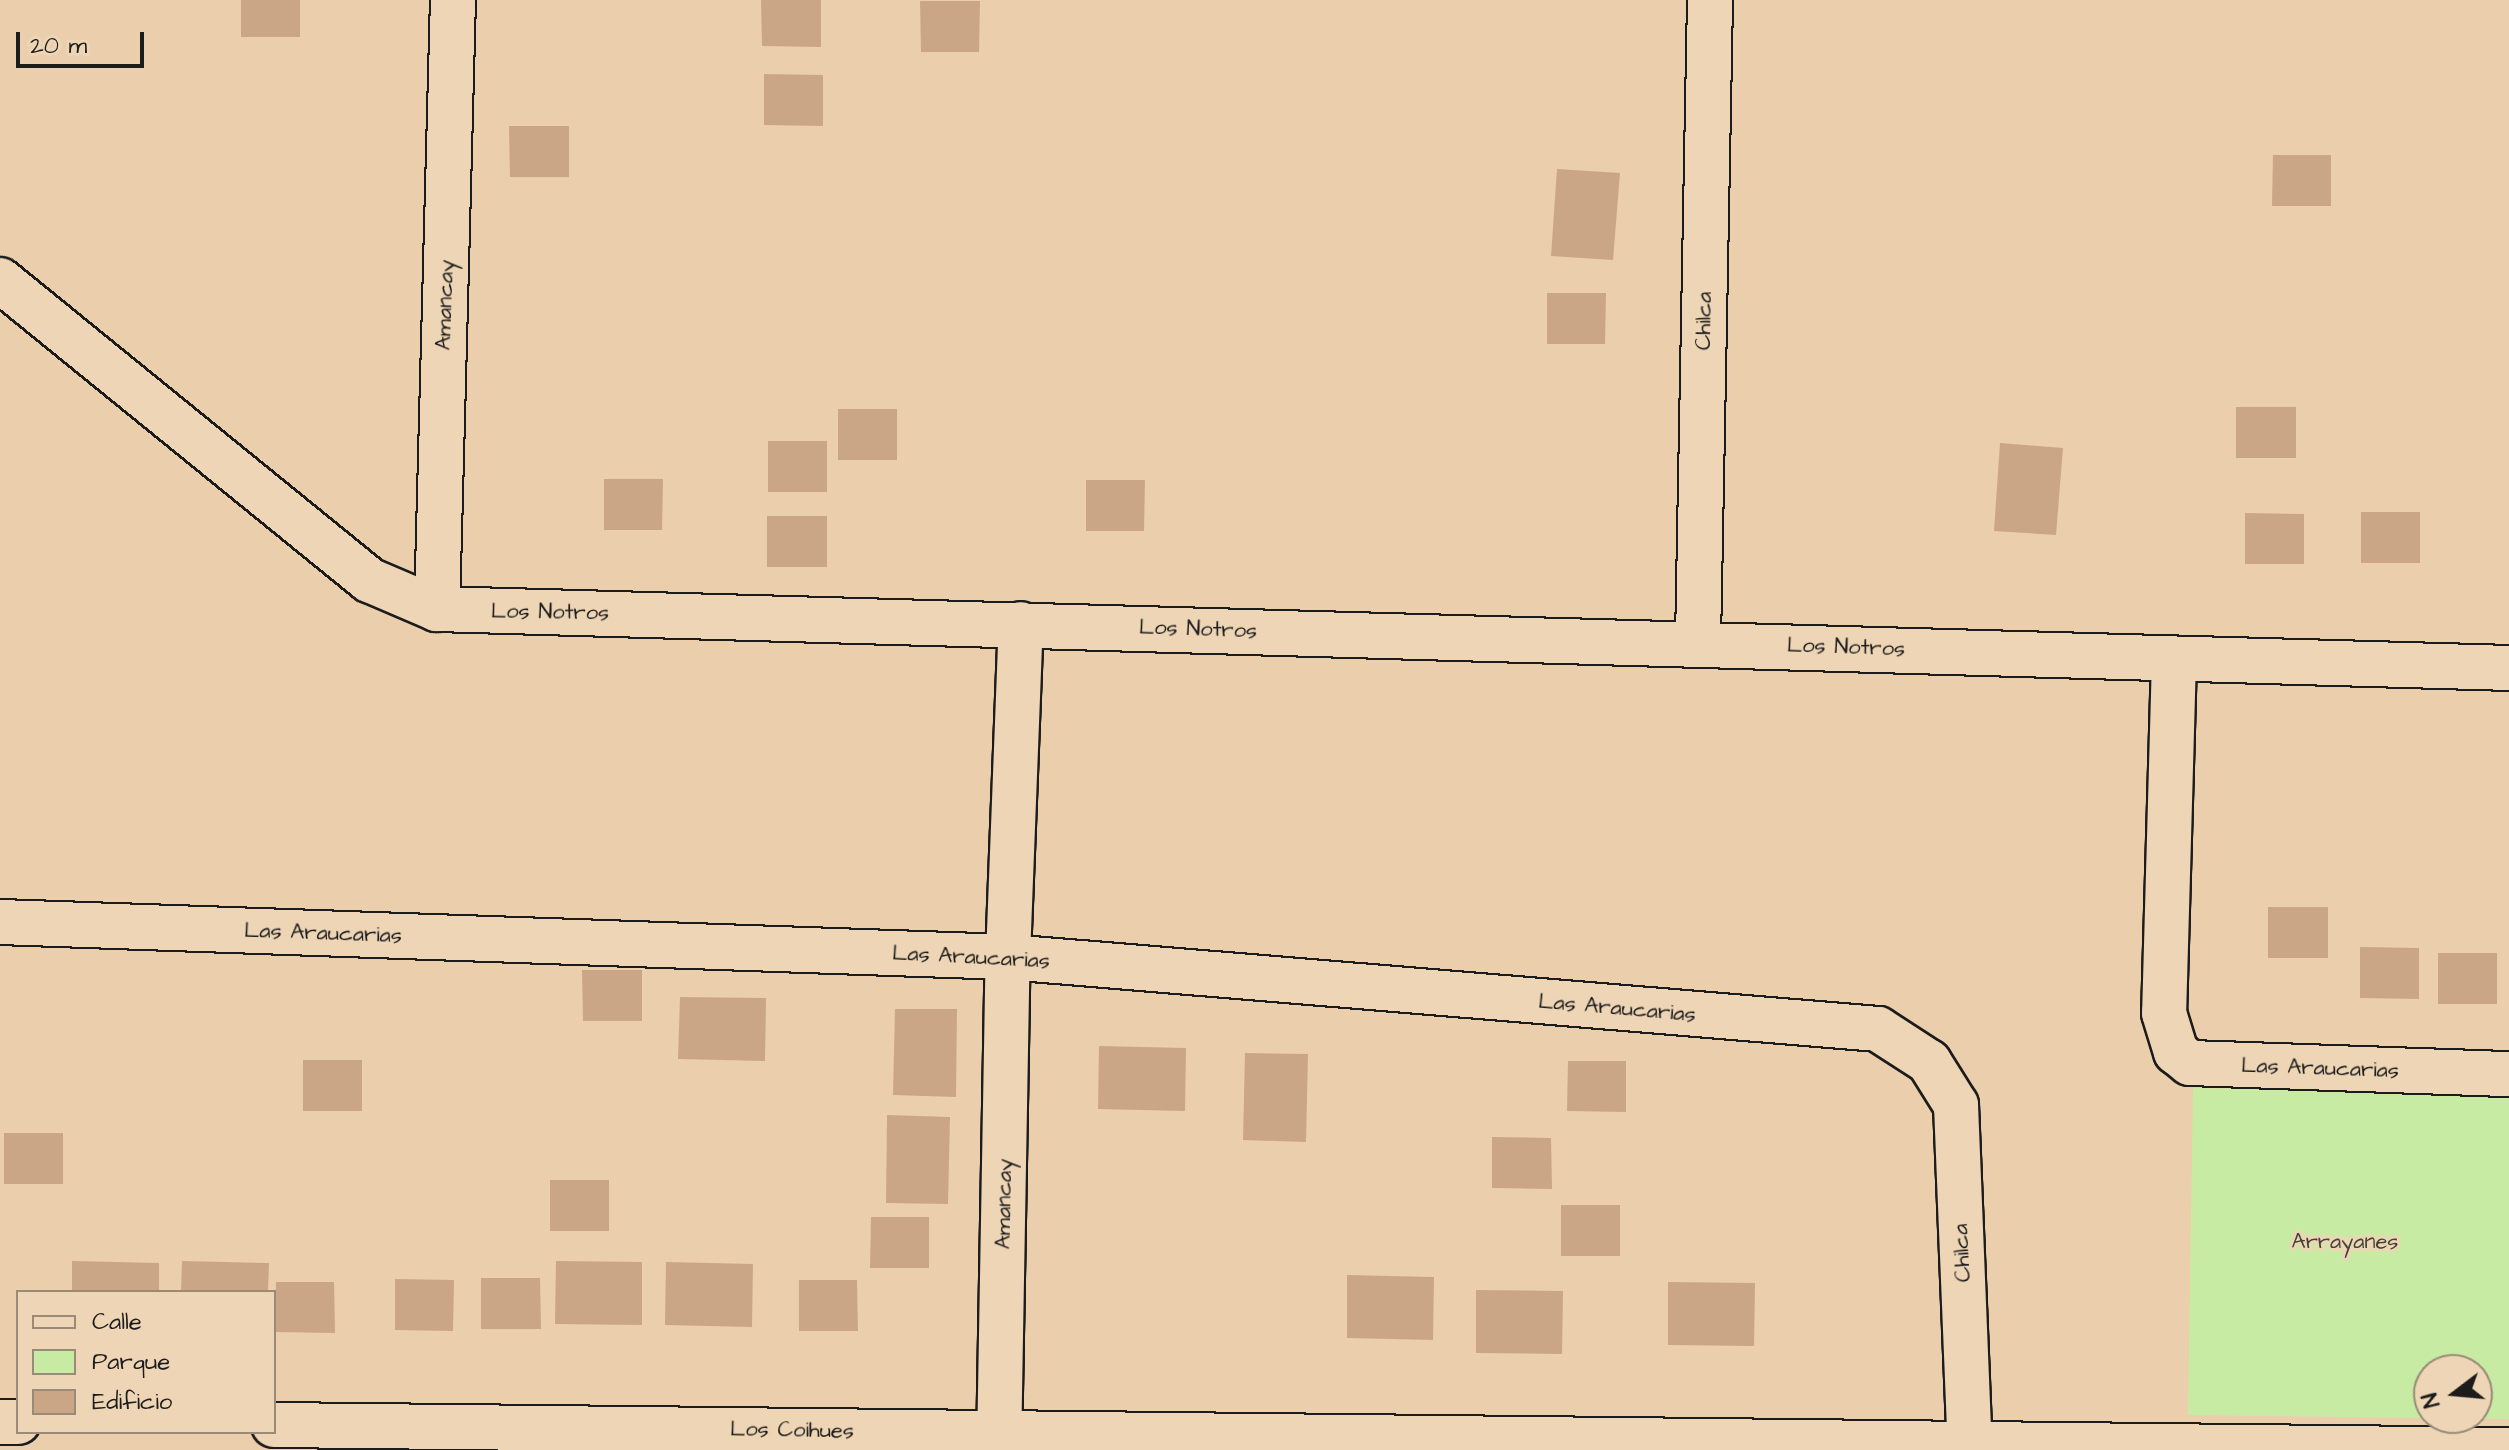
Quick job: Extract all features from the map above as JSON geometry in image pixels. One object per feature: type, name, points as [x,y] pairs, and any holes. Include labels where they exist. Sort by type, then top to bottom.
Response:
[{"type":"street","name":"Amancay","points":[[437,609],[453,0]]},
{"type":"street","name":"Chilca","points":[[1698,642],[1710,0]]},
{"type":"street","name":"Los Notros","points":[[0,280],[369,580],[437,609],[1698,642],[2509,668]]},
{"type":"street","name":"Amancay","points":[[999,1441],[1008,957],[1021,624]]},
{"type":"street","name":"Las Araucarias","points":[[2174,659],[2164,1013],[2176,1052],[2190,1063],[2509,1074]]},
{"type":"street","name":"Las Araucarias","points":[[0,922],[1008,957],[1878,1029],[1929,1062]]},
{"type":"street","name":"Chilca","points":[[1929,1062],[1956,1105],[1970,1446]]},
{"type":"street","name":"Los Coihues","points":[[276,1425],[999,1441],[2509,1450]]},
{"type":"green space","name":"Arrayanes","points":[[2193,1088],[2509,1093],[2509,1419],[2493,1419],[2493,1354],[2413,1354],[2413,1418],[2188,1415]]},
{"type":"building","points":[[241,0],[300,0],[300,37],[241,37]]},
{"type":"building","points":[[761,0],[821,0],[821,47],[762,46]]},
{"type":"building","points":[[920,1],[980,1],[979,52],[921,52]]},
{"type":"building","points":[[764,74],[823,75],[823,126],[764,125]]},
{"type":"building","points":[[509,126],[569,126],[569,177],[510,177]]},
{"type":"building","points":[[2273,155],[2331,155],[2331,206],[2272,206]]},
{"type":"building","points":[[1557,169],[1620,173],[1613,260],[1551,256]]},
{"type":"building","points":[[1547,293],[1606,293],[1605,344],[1547,344]]},
{"type":"building","points":[[2236,407],[2296,407],[2296,458],[2236,458]]},
{"type":"building","points":[[838,409],[897,409],[897,460],[838,460]]},
{"type":"building","points":[[768,441],[827,441],[827,492],[768,492]]},
{"type":"building","points":[[2000,443],[2063,448],[2056,535],[1994,531]]},
{"type":"building","points":[[604,479],[663,479],[662,530],[604,530]]},
{"type":"building","points":[[1086,480],[1145,480],[1144,531],[1086,531]]},
{"type":"building","points":[[2361,512],[2420,512],[2420,563],[2361,563]]},
{"type":"building","points":[[2245,513],[2304,514],[2304,564],[2245,564]]},
{"type":"building","points":[[767,516],[827,516],[827,567],[767,567]]},
{"type":"building","points":[[2268,907],[2328,907],[2328,958],[2268,958]]},
{"type":"building","points":[[2360,947],[2419,948],[2419,999],[2360,998]]},
{"type":"building","points":[[2438,953],[2497,953],[2497,1004],[2438,1004]]},
{"type":"building","points":[[582,970],[642,970],[642,1021],[583,1021]]},
{"type":"building","points":[[680,997],[766,998],[765,1061],[678,1059]]},
{"type":"building","points":[[895,1009],[957,1009],[956,1097],[893,1095]]},
{"type":"building","points":[[1099,1046],[1186,1048],[1185,1111],[1098,1109]]},
{"type":"building","points":[[1245,1053],[1308,1054],[1306,1142],[1243,1140]]},
{"type":"building","points":[[303,1060],[362,1060],[362,1111],[303,1111]]},
{"type":"building","points":[[1568,1061],[1626,1061],[1626,1112],[1567,1111]]},
{"type":"building","points":[[887,1115],[950,1117],[948,1204],[886,1203]]},
{"type":"building","points":[[4,1133],[63,1133],[63,1184],[4,1184]]},
{"type":"building","points":[[1492,1137],[1551,1138],[1552,1189],[1492,1188]]},
{"type":"building","points":[[550,1180],[609,1180],[609,1231],[550,1231]]},
{"type":"building","points":[[1561,1205],[1620,1205],[1620,1256],[1561,1256]]},
{"type":"building","points":[[871,1217],[929,1217],[929,1268],[870,1268]]},
{"type":"building","points":[[72,1261],[159,1263],[159,1290],[72,1290]]},
{"type":"building","points":[[182,1261],[269,1263],[268,1290],[181,1290]]},
{"type":"building","points":[[556,1261],[642,1262],[642,1325],[555,1324]]},
{"type":"building","points":[[666,1262],[753,1264],[752,1327],[665,1325]]},
{"type":"building","points":[[1347,1275],[1434,1277],[1433,1340],[1347,1338]]},
{"type":"building","points":[[481,1278],[540,1278],[541,1329],[481,1329]]},
{"type":"building","points":[[395,1279],[454,1280],[453,1331],[395,1330]]},
{"type":"building","points":[[799,1280],[857,1280],[858,1331],[799,1331]]},
{"type":"building","points":[[276,1282],[334,1282],[335,1333],[276,1332]]},
{"type":"building","points":[[1668,1282],[1755,1283],[1754,1346],[1668,1345]]},
{"type":"building","points":[[1476,1290],[1563,1291],[1562,1354],[1476,1353]]}]
